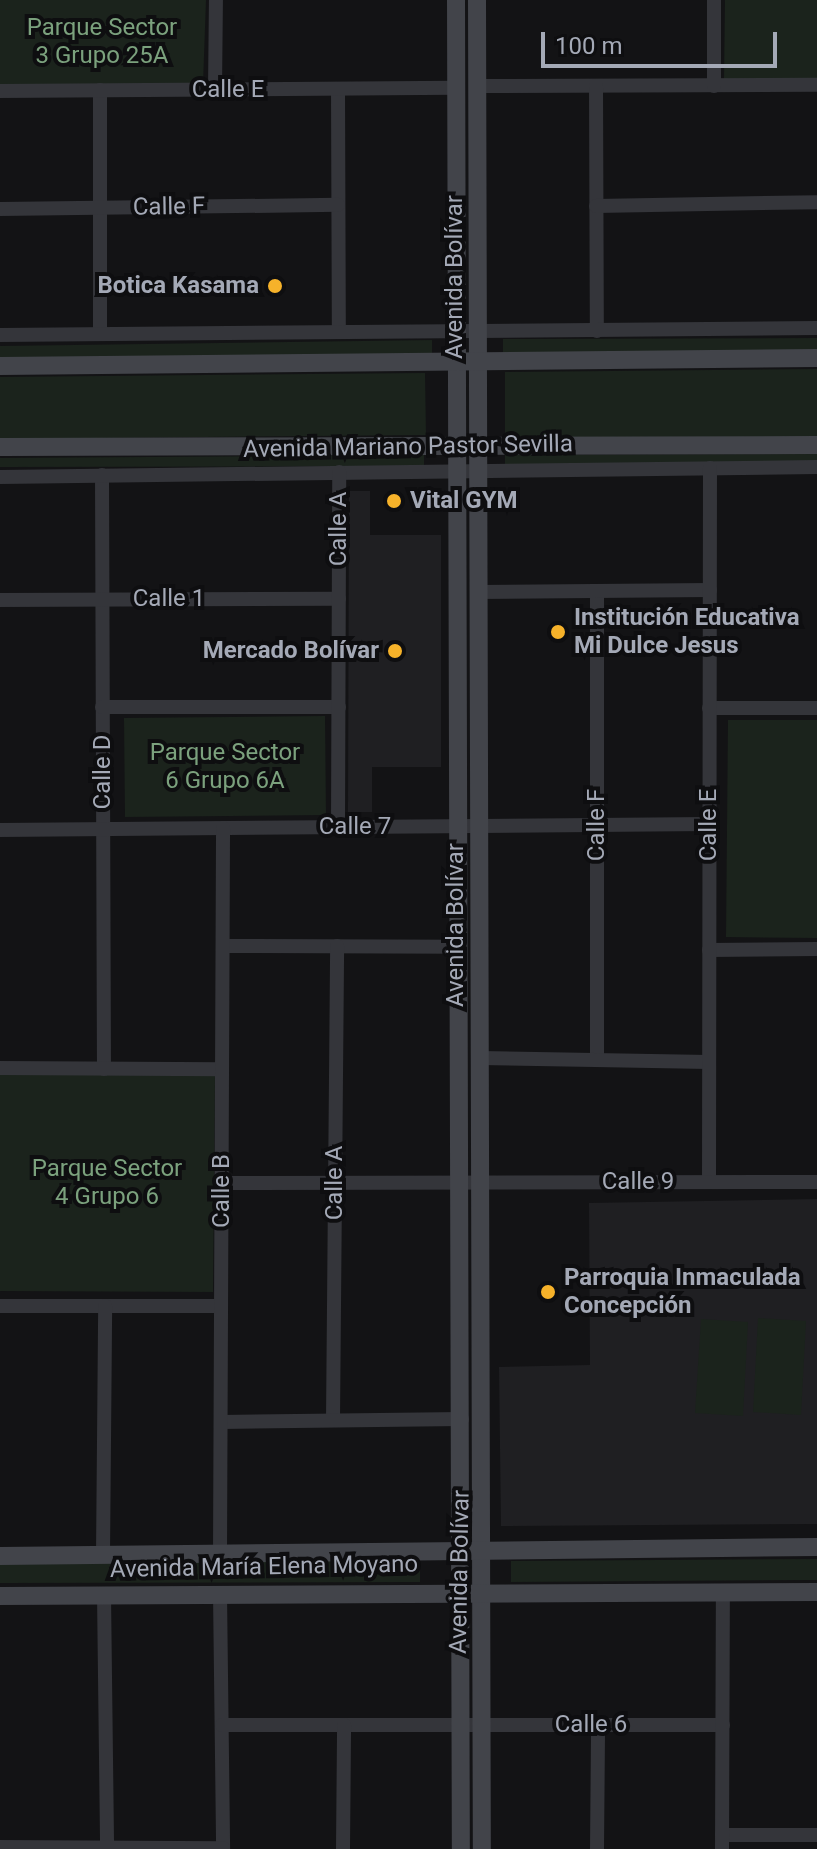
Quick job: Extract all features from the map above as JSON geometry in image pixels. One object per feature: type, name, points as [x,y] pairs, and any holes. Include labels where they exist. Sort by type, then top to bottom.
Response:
[{"type":"street","points":[[215,90],[216,0]]},
{"type":"street","name":"Avenida Bolívar","points":[[456,0],[458,1183],[463,1549],[461,1849]]},
{"type":"street","name":"Avenida Bolívar","points":[[477,0],[477,592],[486,1548],[482,1849]]},
{"type":"street","points":[[714,0],[714,86]]},
{"type":"street","points":[[478,86],[817,85]]},
{"type":"street","points":[[596,86],[597,331]]},
{"type":"street","name":"Calle E","points":[[0,91],[456,88]]},
{"type":"street","points":[[338,89],[339,332]]},
{"type":"street","points":[[100,90],[100,333]]},
{"type":"street","points":[[596,206],[817,202]]},
{"type":"street","name":"Calle F","points":[[0,209],[338,205]]},
{"type":"street","points":[[0,335],[817,328]]},
{"type":"street","points":[[0,366],[817,358]]},
{"type":"street","name":"Avenida Mariano Pastor Sevilla","points":[[0,447],[817,445]]},
{"type":"street","name":"Avenida Mariano Pastor Sevilla","points":[[0,477],[817,467]]},
{"type":"street","name":"Calle E","points":[[709,1182],[710,468]]},
{"type":"street","name":"Calle A","points":[[338,827],[339,472]]},
{"type":"street","name":"Calle D","points":[[102,475],[104,1069]]},
{"type":"street","points":[[477,592],[710,590]]},
{"type":"street","name":"Calle F","points":[[597,591],[597,1060]]},
{"type":"street","name":"Calle 1","points":[[0,600],[339,599]]},
{"type":"street","points":[[102,707],[339,707]]},
{"type":"street","points":[[709,708],[817,708]]},
{"type":"street","name":"Calle 7","points":[[0,830],[709,824]]},
{"type":"street","name":"Calle B","points":[[220,1554],[223,828]]},
{"type":"street","points":[[223,946],[458,947]]},
{"type":"street","name":"Calle A","points":[[333,1420],[337,946]]},
{"type":"street","points":[[709,950],[817,949]]},
{"type":"street","points":[[480,1058],[709,1062]]},
{"type":"street","points":[[0,1068],[222,1069]]},
{"type":"street","name":"Calle 9","points":[[222,1183],[817,1182]]},
{"type":"street","points":[[0,1306],[221,1306]]},
{"type":"street","points":[[103,1555],[105,1306]]},
{"type":"street","points":[[221,1422],[462,1419]]},
{"type":"street","name":"Avenida María Elena Moyano","points":[[0,1556],[486,1548],[817,1547]]},
{"type":"street","name":"Avenida María Elena Moyano","points":[[0,1596],[462,1588],[817,1592]]},
{"type":"street","points":[[723,1591],[722,1842],[817,1835]]},
{"type":"street","points":[[0,1847],[223,1848],[220,1593]]},
{"type":"street","points":[[104,1594],[107,1848]]},
{"type":"street","points":[[222,1725],[460,1725]]},
{"type":"street","points":[[343,1849],[344,1725]]},
{"type":"street","name":"Calle 6","points":[[460,1725],[723,1725]]},
{"type":"street","points":[[597,1849],[598,1725]]},
{"type":"shaded area","name":"Mercado Bolívar","points":[[349,491],[370,491],[370,535],[441,535],[441,767],[372,767],[372,812],[348,812]]},
{"type":"shaded area","points":[[817,1199],[817,1524],[501,1526],[499,1367],[590,1365],[589,1203]]},
{"type":"green space","name":"Parque Sector 3 Grupo 25A","points":[[0,0],[206,0],[203,84],[0,84]]},
{"type":"green space","points":[[725,0],[817,0],[817,79],[724,79]]},
{"type":"green space","points":[[817,338],[817,351],[503,354],[503,339]]},
{"type":"green space","points":[[432,340],[432,355],[0,360],[0,346]]},
{"type":"green space","points":[[817,369],[817,437],[505,439],[505,372]]},
{"type":"green space","points":[[425,373],[426,435],[0,439],[0,377]]},
{"type":"green space","points":[[817,454],[817,465],[505,467],[505,455]]},
{"type":"green space","points":[[424,455],[424,466],[0,467],[0,458]]},
{"type":"green space","name":"Parque Sector 6 Grupo 6A","points":[[325,716],[326,815],[125,817],[124,718]]},
{"type":"green space","points":[[728,720],[817,720],[817,938],[726,937]]},
{"type":"green space","name":"Parque Sector 4 Grupo 6","points":[[0,1075],[215,1075],[213,1292],[0,1291]]},
{"type":"green space","points":[[758,1318],[806,1321],[801,1415],[753,1412]]},
{"type":"green space","points":[[701,1319],[748,1322],[743,1416],[695,1413]]},
{"type":"green space","points":[[420,1559],[420,1582],[0,1583],[0,1563]]},
{"type":"green space","points":[[817,1559],[817,1580],[511,1582],[511,1561]]},
{"type":"place","name":"Botica Kasama","points":[[275,286]]},
{"type":"place","name":"Vital GYM","points":[[394,501]]},
{"type":"place","name":"Institución Educativa Mi Dulce Jesus","points":[[558,632]]},
{"type":"place","name":"Mercado Bolívar","points":[[395,651]]},
{"type":"place","name":"Parroquia Inmaculada Concepción","points":[[548,1292]]}]
